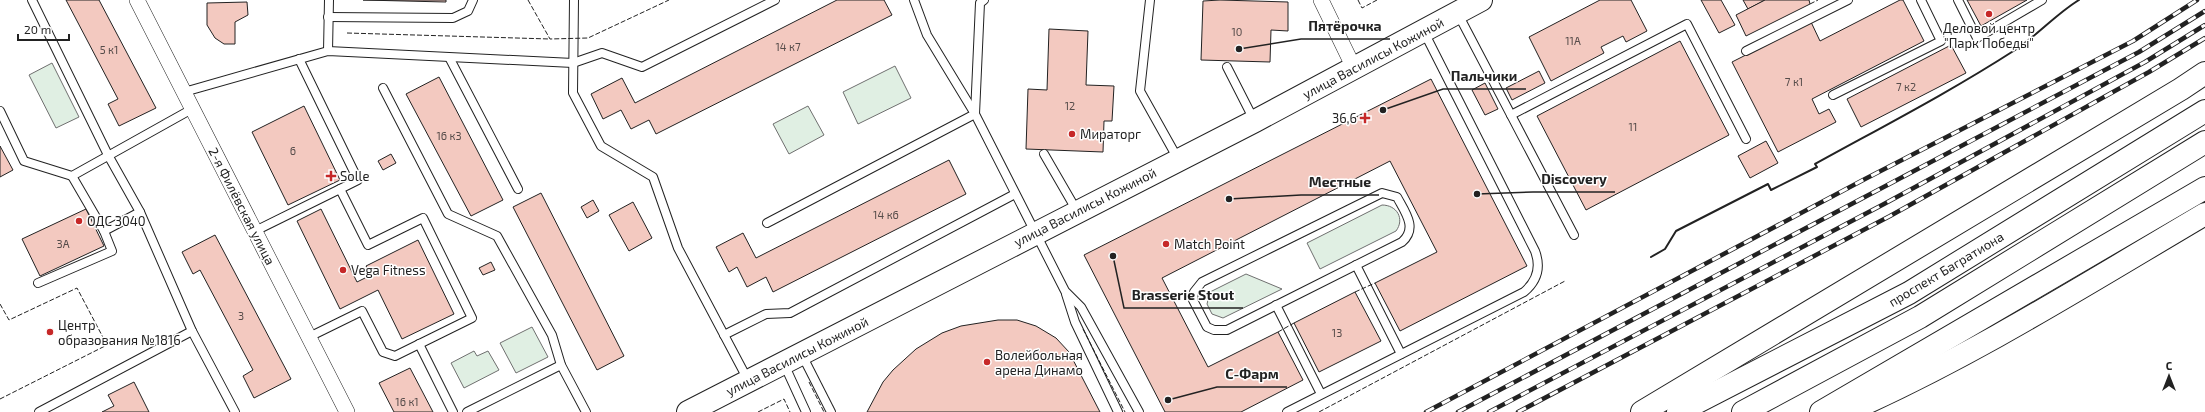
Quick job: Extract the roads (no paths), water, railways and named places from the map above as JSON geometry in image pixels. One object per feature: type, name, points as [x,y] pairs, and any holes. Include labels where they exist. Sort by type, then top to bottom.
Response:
[{"type":"main road","name":"улица Василисы Кожиной","points":[[688,412],[1035,232],[1255,121],[1481,0]]},
{"type":"main road","points":[[1642,412],[2181,89],[2205,73]]},
{"type":"main road","name":"проспект Багратиона","points":[[1678,412],[1909,293],[2205,111]]},
{"type":"main road","name":"проспект Багратиона","points":[[1743,412],[1920,317],[2205,142]]},
{"type":"main road","points":[[1821,412],[2205,188]]},
{"type":"main road","points":[[1846,412],[1895,390],[2043,309],[2205,214]]},
{"type":"street","name":"2-я Филёвская улица","points":[[137,0],[348,412]]},
{"type":"street","points":[[1321,0],[1354,68]]},
{"type":"lane","points":[[32,0],[108,155],[140,212],[192,331],[235,412]]},
{"type":"lane","points":[[328,51],[329,0]]},
{"type":"lane","points":[[328,17],[453,18],[468,11],[473,0]]},
{"type":"lane","points":[[574,0],[573,93],[601,146],[653,177],[678,248],[748,381]]},
{"type":"lane","points":[[184,92],[328,51],[573,63],[602,53],[642,67],[775,0]]},
{"type":"lane","points":[[914,0],[927,35],[975,114],[1065,291],[1075,322],[1118,412]]},
{"type":"lane","points":[[975,114],[980,3],[984,0]]},
{"type":"lane","points":[[1150,0],[1140,91],[1178,159]]},
{"type":"lane","points":[[1746,51],[1848,0]]},
{"type":"lane","points":[[1833,95],[1941,41],[1921,0]]},
{"type":"lane","points":[[1958,0],[1977,38],[2042,0]]},
{"type":"lane","points":[[1458,13],[1574,235]]},
{"type":"lane","points":[[1511,116],[1687,24],[1746,139]]},
{"type":"lane","points":[[1286,412],[1524,292],[1534,282],[1538,264],[1535,252],[1424,31]]},
{"type":"lane","points":[[450,58],[518,189]]},
{"type":"lane","points":[[255,231],[358,180],[300,59]]},
{"type":"lane","points":[[1227,67],[1255,121]]},
{"type":"lane","points":[[383,88],[448,214],[497,236],[552,335],[561,365],[586,412]]},
{"type":"lane","points":[[72,176],[192,109]]},
{"type":"lane","points":[[0,111],[24,162],[72,176],[104,231],[112,252],[38,283]]},
{"type":"lane","points":[[767,223],[975,114]]},
{"type":"lane","points":[[1044,154],[1077,211]]},
{"type":"lane","points":[[309,337],[362,311],[383,352],[395,356],[472,318],[423,218],[368,245],[340,189]]},
{"type":"lane","points":[[724,335],[766,314],[790,313],[1015,194]]},
{"type":"lane","points":[[1378,194],[1393,195],[1397,197],[1411,224],[1409,234],[1402,242],[1276,305],[1226,330],[1218,330],[1207,327],[1193,300],[1193,295],[1196,288],[1202,282],[1378,194]]},
{"type":"lane","points":[[104,231],[140,212]]},
{"type":"lane","points":[[1356,265],[1401,354]]},
{"type":"lane","points":[[1065,291],[1081,307],[1139,412]]},
{"type":"lane","points":[[1276,305],[1321,394]]},
{"type":"lane","points":[[39,412],[192,331]]},
{"type":"lane","points":[[419,344],[453,412]]},
{"type":"lane","points":[[793,358],[806,412]]},
{"type":"lane","points":[[793,358],[831,412]]},
{"type":"lane","points":[[467,412],[561,365]]},
{"type":"railway","points":[[1426,412],[1865,179],[2133,41],[2197,0]]},
{"type":"railway","points":[[1458,412],[2139,52],[2205,11]]},
{"type":"railway","points":[[1489,412],[1884,204],[2145,62],[2205,25]]},
{"type":"railway","points":[[1518,412],[1890,216],[2149,72],[2205,38]]},
{"type":"place","name":"Деловой центр \"Парк Победы\"","points":[[1989,14]]},
{"type":"place","name":"Пятёрочка","points":[[1239,49]]},
{"type":"place","name":"Пальчики","points":[[1383,110]]},
{"type":"place","name":"36,6","points":[[1365,118]]},
{"type":"place","name":"Мираторг","points":[[1072,134]]},
{"type":"place","name":"Solle","points":[[331,176]]},
{"type":"place","name":"Discovery","points":[[1477,194]]},
{"type":"place","name":"Местные","points":[[1229,199]]},
{"type":"place","name":"ОДС 3040","points":[[79,221]]},
{"type":"place","name":"Match Point","points":[[1166,244]]},
{"type":"place","name":"Brasserie Stout","points":[[1113,256]]},
{"type":"place","name":"Vega Fitness","points":[[343,270]]},
{"type":"place","name":"Центр образования №1816","points":[[50,332]]},
{"type":"place","name":"Волейбольная арена Динамо","points":[[987,362]]},
{"type":"place","name":"C-Фарм","points":[[1168,400]]}]
